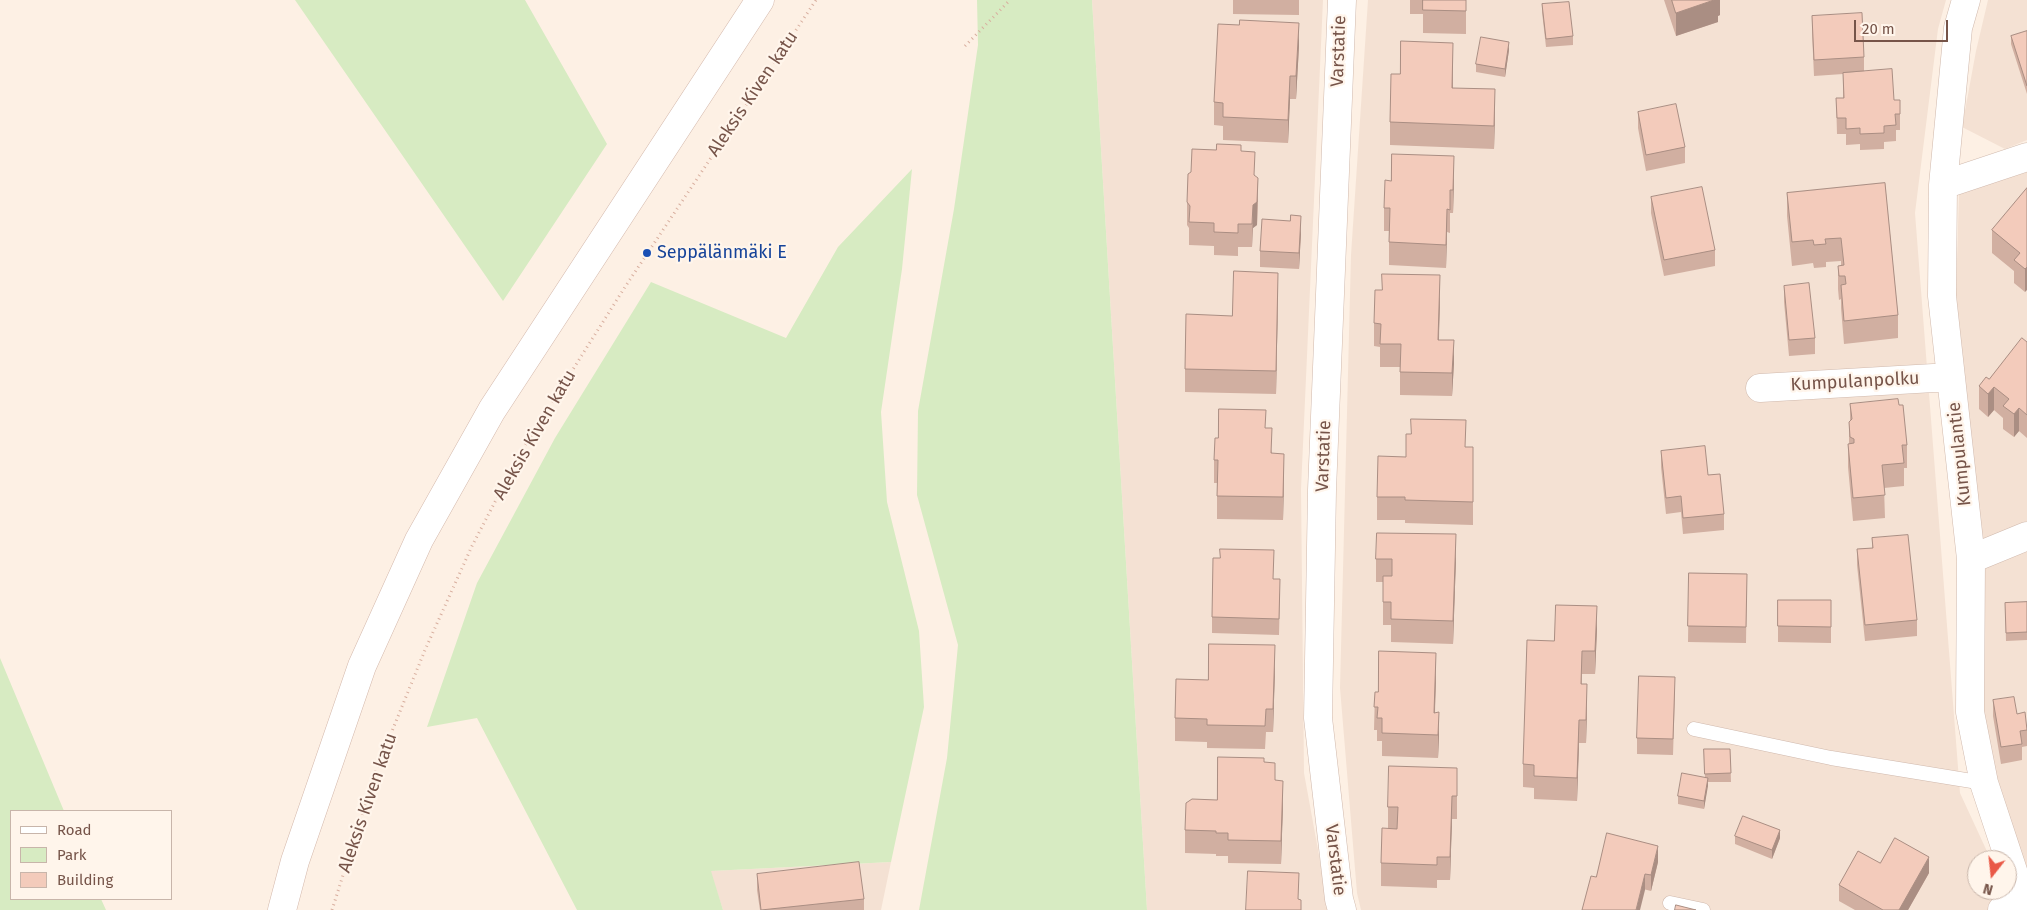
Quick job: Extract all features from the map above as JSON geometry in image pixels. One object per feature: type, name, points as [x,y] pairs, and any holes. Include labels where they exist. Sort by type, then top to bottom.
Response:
[{"type":"street","points":[[282,910],[295,861],[362,666],[419,540],[492,410],[760,0]]},
{"type":"street","name":"Varstatie","points":[[1342,0],[1322,490],[1318,718],[1339,899],[1342,910]]},
{"type":"street","name":"Kumpulantie","points":[[1966,0],[1958,28],[1942,186],[1942,296],[1971,559],[1970,712],[1984,783],[2017,901]]},
{"type":"street","points":[[1942,186],[2027,157]]},
{"type":"street","name":"Kumpulanpolku","points":[[1760,388],[1951,377]]},
{"type":"street","points":[[1971,559],[2027,536]]},
{"type":"lane","points":[[1694,729],[1831,758],[1984,783]]},
{"type":"lane","points":[[1670,903],[1703,910]]},
{"type":"path","name":"Aleksis Kiven katu","points":[[332,910],[378,768],[425,650],[472,546],[517,459],[625,287],[816,0]]},
{"type":"path","points":[[964,46],[1010,0]]},
{"type":"shaded area","points":[[1092,0],[1323,0],[1301,489],[1304,773],[1329,910],[1147,910]]},
{"type":"shaded area","points":[[1368,0],[1946,0],[1938,29],[1915,213],[1960,793],[1986,850],[1967,850],[1967,900],[2014,900],[2021,910],[1361,910],[1357,893],[1340,688],[1351,255]]},
{"type":"shaded area","points":[[1988,0],[2027,0],[2027,140],[2005,149],[1962,127],[1976,51]]},
{"type":"shaded area","points":[[2027,165],[2027,521],[1980,541],[1956,295],[1959,193]]},
{"type":"shaded area","points":[[2027,547],[2027,872],[2002,801],[1982,716],[1984,565]]},
{"type":"shaded area","points":[[891,862],[881,910],[723,910],[710,871]]},
{"type":"green space","points":[[295,0],[525,0],[607,144],[503,301]]},
{"type":"green space","points":[[977,0],[1092,0],[1147,910],[919,910],[947,758],[958,645],[917,495],[918,411],[954,209],[978,45]]},
{"type":"green space","points":[[912,169],[902,269],[881,412],[887,502],[919,631],[924,707],[891,862],[711,871],[723,910],[577,910],[477,718],[427,727],[477,583],[555,438],[651,282],[786,338],[838,247]]},
{"type":"green space","points":[[0,658],[64,810],[10,810],[10,900],[101,900],[106,910],[0,910]]},
{"type":"building","points":[[1423,0],[1466,0],[1466,11],[1423,10]]},
{"type":"building","points":[[1672,0],[1714,0],[1676,13]]},
{"type":"building","points":[[1569,2],[1573,36],[1546,39],[1542,4]]},
{"type":"building","points":[[1862,13],[1864,57],[1814,60],[1812,16]]},
{"type":"building","points":[[1240,20],[1299,23],[1296,76],[1290,76],[1288,120],[1223,117],[1223,103],[1214,102],[1218,24],[1239,25]]},
{"type":"building","points":[[2027,31],[2027,86],[2011,36]]},
{"type":"building","points":[[1481,37],[1509,42],[1505,69],[1476,64]]},
{"type":"building","points":[[1401,41],[1453,43],[1452,88],[1495,89],[1494,126],[1390,122],[1391,74],[1400,74]]},
{"type":"building","points":[[1892,69],[1894,100],[1900,100],[1900,114],[1895,114],[1896,125],[1884,126],[1884,133],[1860,134],[1860,128],[1846,129],[1846,118],[1837,118],[1836,98],[1844,98],[1843,73]]},
{"type":"building","points":[[1676,104],[1685,147],[1646,155],[1638,112]]},
{"type":"building","points":[[1217,144],[1241,145],[1241,151],[1255,152],[1254,175],[1258,178],[1257,202],[1253,205],[1252,224],[1238,224],[1238,233],[1214,232],[1214,223],[1189,222],[1190,206],[1187,202],[1188,174],[1191,172],[1192,149],[1216,150]]},
{"type":"building","points":[[1392,154],[1454,156],[1453,190],[1450,190],[1450,210],[1447,209],[1446,245],[1389,242],[1390,208],[1384,208],[1385,180],[1391,181]]},
{"type":"building","points":[[1885,183],[1898,315],[1844,321],[1841,285],[1846,284],[1845,276],[1839,276],[1838,266],[1844,265],[1841,238],[1825,239],[1826,244],[1814,245],[1813,240],[1792,242],[1787,193]]},
{"type":"building","points":[[1702,187],[1715,250],[1664,260],[1651,197]]},
{"type":"building","points":[[2027,188],[2027,267],[2025,269],[2014,260],[2020,253],[1992,230]]},
{"type":"building","points":[[1291,215],[1301,216],[1299,253],[1260,251],[1262,219],[1290,221]]},
{"type":"building","points":[[1234,271],[1278,273],[1276,371],[1185,369],[1186,314],[1232,316]]},
{"type":"building","points":[[1382,274],[1440,275],[1438,340],[1454,340],[1452,373],[1400,372],[1401,344],[1380,344],[1381,324],[1374,323],[1375,290],[1382,290]]},
{"type":"building","points":[[1809,283],[1815,338],[1789,340],[1784,286]]},
{"type":"building","points":[[2022,338],[2027,342],[2027,415],[2019,408],[2014,414],[2003,406],[2009,399],[1994,387],[1988,394],[1979,386],[1986,377],[1989,379]]},
{"type":"building","points":[[1898,399],[1899,405],[1903,405],[1907,445],[1902,445],[1904,463],[1882,465],[1885,495],[1853,498],[1848,444],[1854,443],[1854,439],[1850,437],[1849,422],[1852,419],[1850,404]]},
{"type":"building","points":[[1219,409],[1266,410],[1265,428],[1272,428],[1271,453],[1284,454],[1283,497],[1217,496],[1218,460],[1214,460],[1215,438],[1218,438]]},
{"type":"building","points":[[1411,419],[1466,420],[1465,447],[1473,447],[1473,502],[1405,500],[1405,497],[1377,497],[1378,456],[1406,457],[1406,434],[1411,434]]},
{"type":"building","points":[[1705,446],[1708,475],[1720,474],[1724,514],[1683,518],[1681,496],[1666,498],[1661,451]]},
{"type":"building","points":[[1377,533],[1456,534],[1453,621],[1391,619],[1391,602],[1383,602],[1383,576],[1392,576],[1392,559],[1376,559]]},
{"type":"building","points":[[1908,535],[1917,620],[1865,625],[1857,549],[1873,548],[1872,538]]},
{"type":"building","points":[[1220,549],[1274,550],[1273,579],[1280,579],[1279,619],[1212,617],[1213,558],[1220,558]]},
{"type":"building","points":[[1689,573],[1747,574],[1746,627],[1688,626]]},
{"type":"building","points":[[1778,600],[1831,600],[1831,627],[1778,626]]},
{"type":"building","points":[[2027,602],[2027,632],[2006,633],[2005,603]]},
{"type":"building","points":[[1556,605],[1597,606],[1595,651],[1582,651],[1581,684],[1587,684],[1586,720],[1579,720],[1577,778],[1534,776],[1534,765],[1523,764],[1527,640],[1554,641]]},
{"type":"building","points":[[1209,644],[1275,645],[1273,709],[1266,709],[1265,726],[1207,725],[1207,719],[1175,718],[1176,679],[1208,680]]},
{"type":"building","points":[[1379,651],[1436,653],[1434,713],[1439,712],[1438,735],[1382,733],[1382,718],[1377,718],[1378,707],[1374,707],[1375,692],[1378,692]]},
{"type":"building","points":[[1639,676],[1675,677],[1673,739],[1637,738]]},
{"type":"building","points":[[2014,697],[2017,714],[2025,712],[2027,730],[2020,731],[2022,744],[2001,747],[1993,700]]},
{"type":"building","points":[[1704,749],[1730,749],[1731,773],[1705,774]]},
{"type":"building","points":[[1218,757],[1264,758],[1264,762],[1275,763],[1275,780],[1283,781],[1281,841],[1228,840],[1228,833],[1185,830],[1186,803],[1192,799],[1217,800]]},
{"type":"building","points":[[1389,766],[1457,768],[1457,796],[1452,796],[1450,857],[1437,857],[1437,865],[1381,863],[1382,828],[1397,829],[1398,807],[1388,807]]},
{"type":"building","points":[[1682,773],[1708,778],[1704,801],[1678,796]]},
{"type":"building","points":[[1743,816],[1780,830],[1772,850],[1735,836]]},
{"type":"building","points":[[1607,833],[1658,846],[1651,875],[1645,874],[1636,910],[1582,910],[1591,876],[1596,877]]},
{"type":"building","points":[[1895,838],[1929,857],[1899,910],[1883,910],[1839,885],[1858,851],[1880,863]]},
{"type":"building","points":[[859,862],[864,899],[761,910],[757,874]]},
{"type":"building","points":[[1248,871],[1299,873],[1298,899],[1301,900],[1301,910],[1246,910]]},
{"type":"building","points":[[1676,905],[1696,910],[1675,910]]},
{"type":"place","name":"Seppälänmäki E","points":[[647,253]]}]
